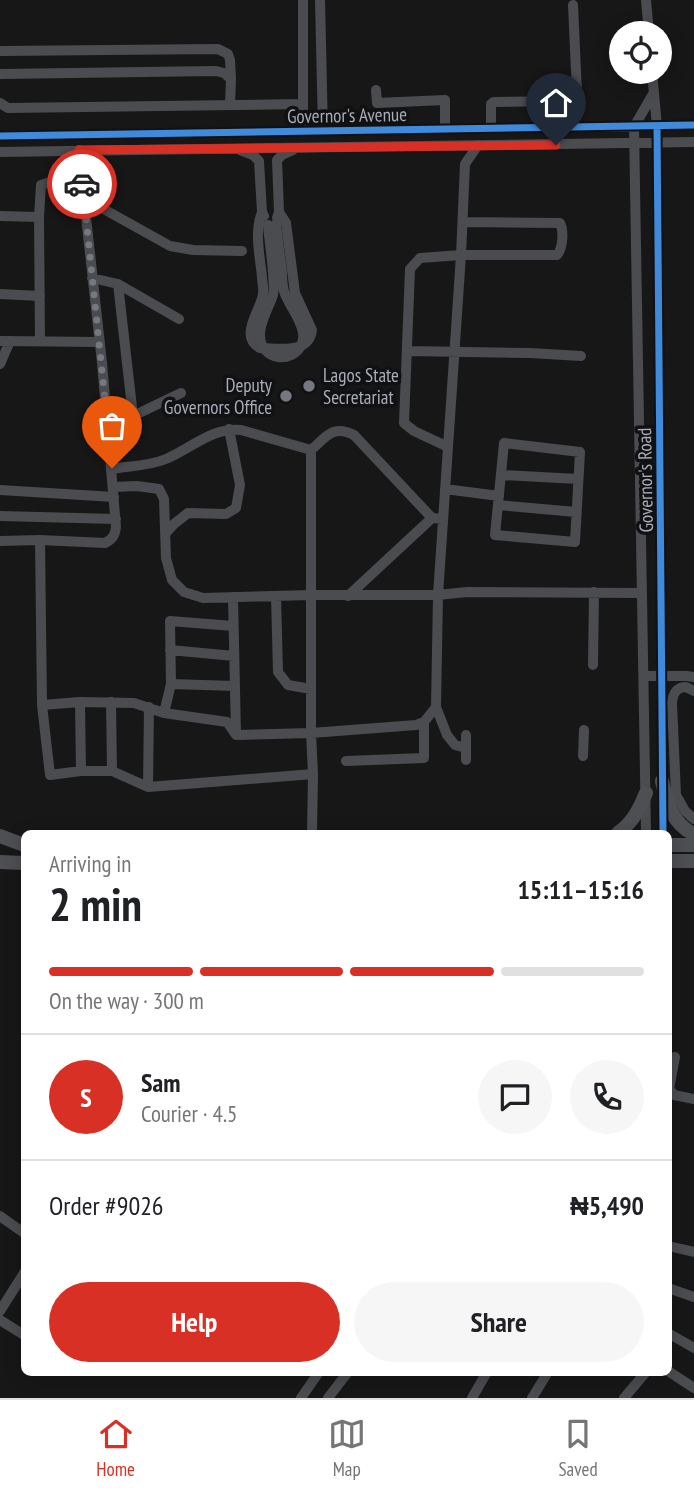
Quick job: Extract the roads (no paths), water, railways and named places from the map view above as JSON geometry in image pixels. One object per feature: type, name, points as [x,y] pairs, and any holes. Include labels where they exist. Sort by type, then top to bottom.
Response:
[{"type":"main road","points":[[662,781],[666,802],[673,816],[682,827],[694,834]]},
{"type":"main road","points":[[622,830],[638,813],[646,793]]},
{"type":"main road","points":[[0,836],[21,844]]},
{"type":"main road","points":[[0,842],[21,845]]},
{"type":"main road","points":[[672,845],[694,845]]},
{"type":"main road","points":[[672,861],[694,861]]},
{"type":"main road","points":[[0,862],[21,863]]},
{"type":"street","points":[[303,0],[303,132]]},
{"type":"street","points":[[320,0],[323,131]]},
{"type":"street","points":[[646,0],[648,21]]},
{"type":"street","points":[[491,129],[491,104],[494,102],[571,101],[575,98],[577,93],[573,5]]},
{"type":"street","points":[[0,51],[218,48],[228,54],[230,105]]},
{"type":"street","points":[[0,74],[216,71],[224,73],[230,79]]},
{"type":"street","name":"Governor's Road","points":[[653,84],[657,126],[663,830]]},
{"type":"street","points":[[376,90],[377,103],[445,100],[445,129]]},
{"type":"street","points":[[634,127],[653,94]]},
{"type":"street","points":[[0,103],[8,108],[303,104]]},
{"type":"street","name":"Governor's Avenue","points":[[0,136],[694,125]]},
{"type":"street","name":"Governor's Road","points":[[634,127],[646,830]]},
{"type":"street","name":"Governor's Avenue","points":[[0,152],[694,142]]},
{"type":"street","points":[[450,145],[466,164]]},
{"type":"street","points":[[466,748],[455,745],[447,735],[436,707],[437,518],[445,489],[449,447],[466,164],[478,145]]},
{"type":"street","points":[[234,148],[253,155],[259,162],[262,212],[258,225],[263,293],[251,328],[252,340],[260,348],[301,348],[311,337],[312,330],[295,293],[286,223],[279,212],[277,160],[299,147]]},
{"type":"street","points":[[0,541],[105,543],[115,534],[108,422],[86,217],[90,208],[81,181],[79,150]]},
{"type":"street","points":[[40,341],[41,185],[81,181]]},
{"type":"street","points":[[90,208],[100,207],[170,246],[193,250],[242,251]]},
{"type":"street","points":[[262,212],[272,224],[284,292],[303,333],[296,351],[282,358],[267,352],[260,333],[274,292],[272,224],[279,212]]},
{"type":"street","points":[[0,216],[39,217]]},
{"type":"street","points":[[449,447],[414,431],[404,423],[410,269],[420,258],[557,254],[560,251],[562,227],[560,223],[463,222]]},
{"type":"street","points":[[92,278],[118,284],[178,318]]},
{"type":"street","points":[[118,284],[134,416]]},
{"type":"street","points":[[0,294],[40,296]]},
{"type":"street","points":[[0,364],[5,341],[100,341]]},
{"type":"street","points":[[407,351],[581,356]]},
{"type":"street","points":[[108,422],[134,416],[181,393]]},
{"type":"street","points":[[112,468],[167,459],[219,431],[229,429],[311,450]]},
{"type":"street","points":[[166,533],[188,513],[226,514],[236,508],[240,485],[229,429]]},
{"type":"street","points":[[311,450],[335,430],[345,430],[354,435],[437,518]]},
{"type":"street","points":[[503,443],[580,452],[578,479],[575,542],[495,535],[503,443]]},
{"type":"street","points":[[311,450],[312,830]]},
{"type":"street","points":[[501,474],[578,479]]},
{"type":"street","points":[[0,490],[114,492],[137,486],[159,489],[164,499],[166,558],[172,580],[184,592],[203,598],[438,595],[467,592],[641,593]]},
{"type":"street","points":[[445,489],[498,501],[576,512]]},
{"type":"street","points":[[0,516],[116,519]]},
{"type":"street","points":[[348,596],[437,518]]},
{"type":"street","points":[[40,540],[42,705],[50,775],[113,771],[148,787],[313,775]]},
{"type":"street","points":[[593,665],[594,592]]},
{"type":"street","points":[[276,596],[278,672],[288,685],[311,689]]},
{"type":"street","points":[[233,597],[236,735]]},
{"type":"street","points":[[164,713],[172,684],[170,621],[233,626]]},
{"type":"street","points":[[170,650],[234,656]]},
{"type":"street","points":[[644,676],[694,677]]},
{"type":"street","points":[[172,684],[235,686]]},
{"type":"street","points":[[694,691],[687,687],[677,690],[672,703],[676,795],[685,811],[694,819]]},
{"type":"street","points":[[42,705],[80,702],[134,704],[164,713],[227,722],[236,735]]},
{"type":"street","points":[[80,702],[81,771]]},
{"type":"street","points":[[111,702],[113,771]]},
{"type":"street","points":[[148,787],[149,707]]},
{"type":"street","points":[[236,735],[311,733],[416,725],[425,722],[436,707]]},
{"type":"street","points":[[346,761],[425,758],[425,722]]},
{"type":"street","points":[[583,730],[583,756]]},
{"type":"street","points":[[466,735],[466,760]]},
{"type":"street","points":[[672,1073],[675,1057]]},
{"type":"street","points":[[672,1093],[694,1099]]},
{"type":"street","points":[[0,1216],[21,1231]]},
{"type":"street","points":[[672,1247],[694,1252]]},
{"type":"street","points":[[0,1311],[21,1278]]},
{"type":"street","points":[[672,1289],[694,1297]]},
{"type":"street","points":[[0,1320],[21,1333]]},
{"type":"street","points":[[672,1335],[694,1348]]},
{"type":"street","points":[[672,1374],[694,1388]]},
{"type":"street","points":[[301,1398],[316,1376]]},
{"type":"street","points":[[328,1398],[345,1376]]},
{"type":"street","points":[[472,1398],[485,1376]]},
{"type":"street","points":[[532,1398],[546,1376]]},
{"type":"street","points":[[624,1398],[643,1376]]},
{"type":"place","name":"Lagos State Secretariat","points":[[309,386]]},
{"type":"place","name":"Deputy Governors Office","points":[[286,396]]}]
